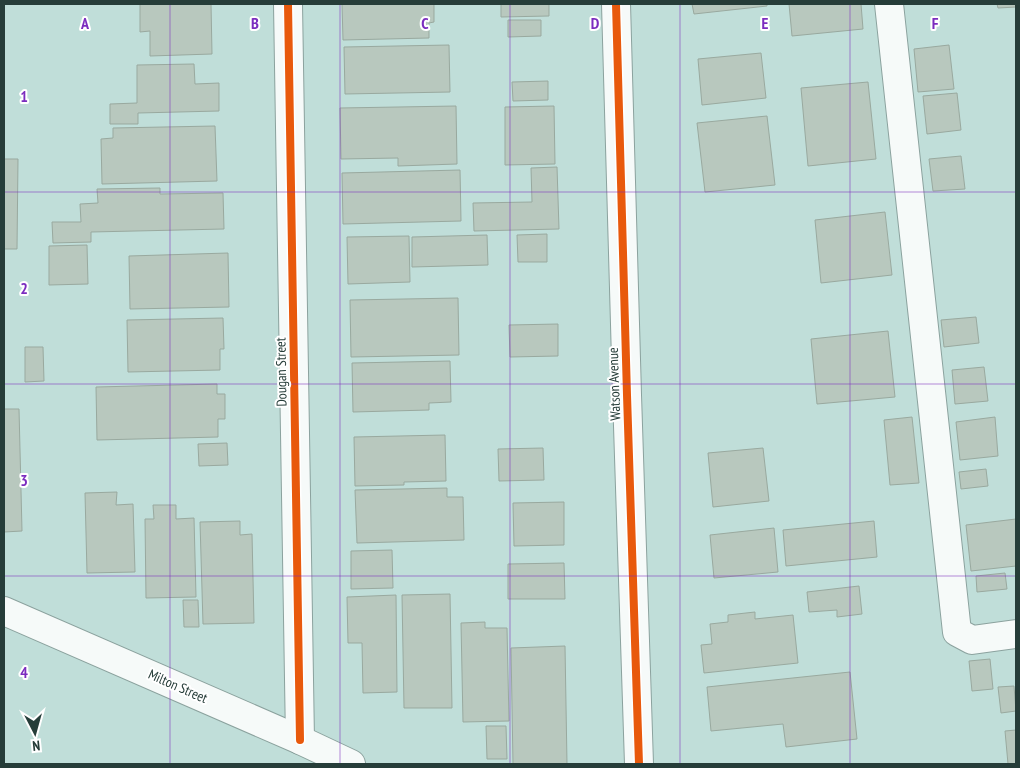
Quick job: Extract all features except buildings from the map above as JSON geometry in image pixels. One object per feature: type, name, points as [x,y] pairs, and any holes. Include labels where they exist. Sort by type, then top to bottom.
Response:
[{"type":"street","name":"Dougan Street","points":[[288,4],[300,740]]},
{"type":"street","name":"Watson Avenue","points":[[616,4],[639,764]]},
{"type":"street","points":[[889,4],[957,632],[972,640],[1016,634]]},
{"type":"street","name":"Milton Street","points":[[4,611],[300,740],[345,763]]},
{"type":"cycle path","points":[[288,4],[300,740]]},
{"type":"cycle path","points":[[616,4],[639,764]]}]
